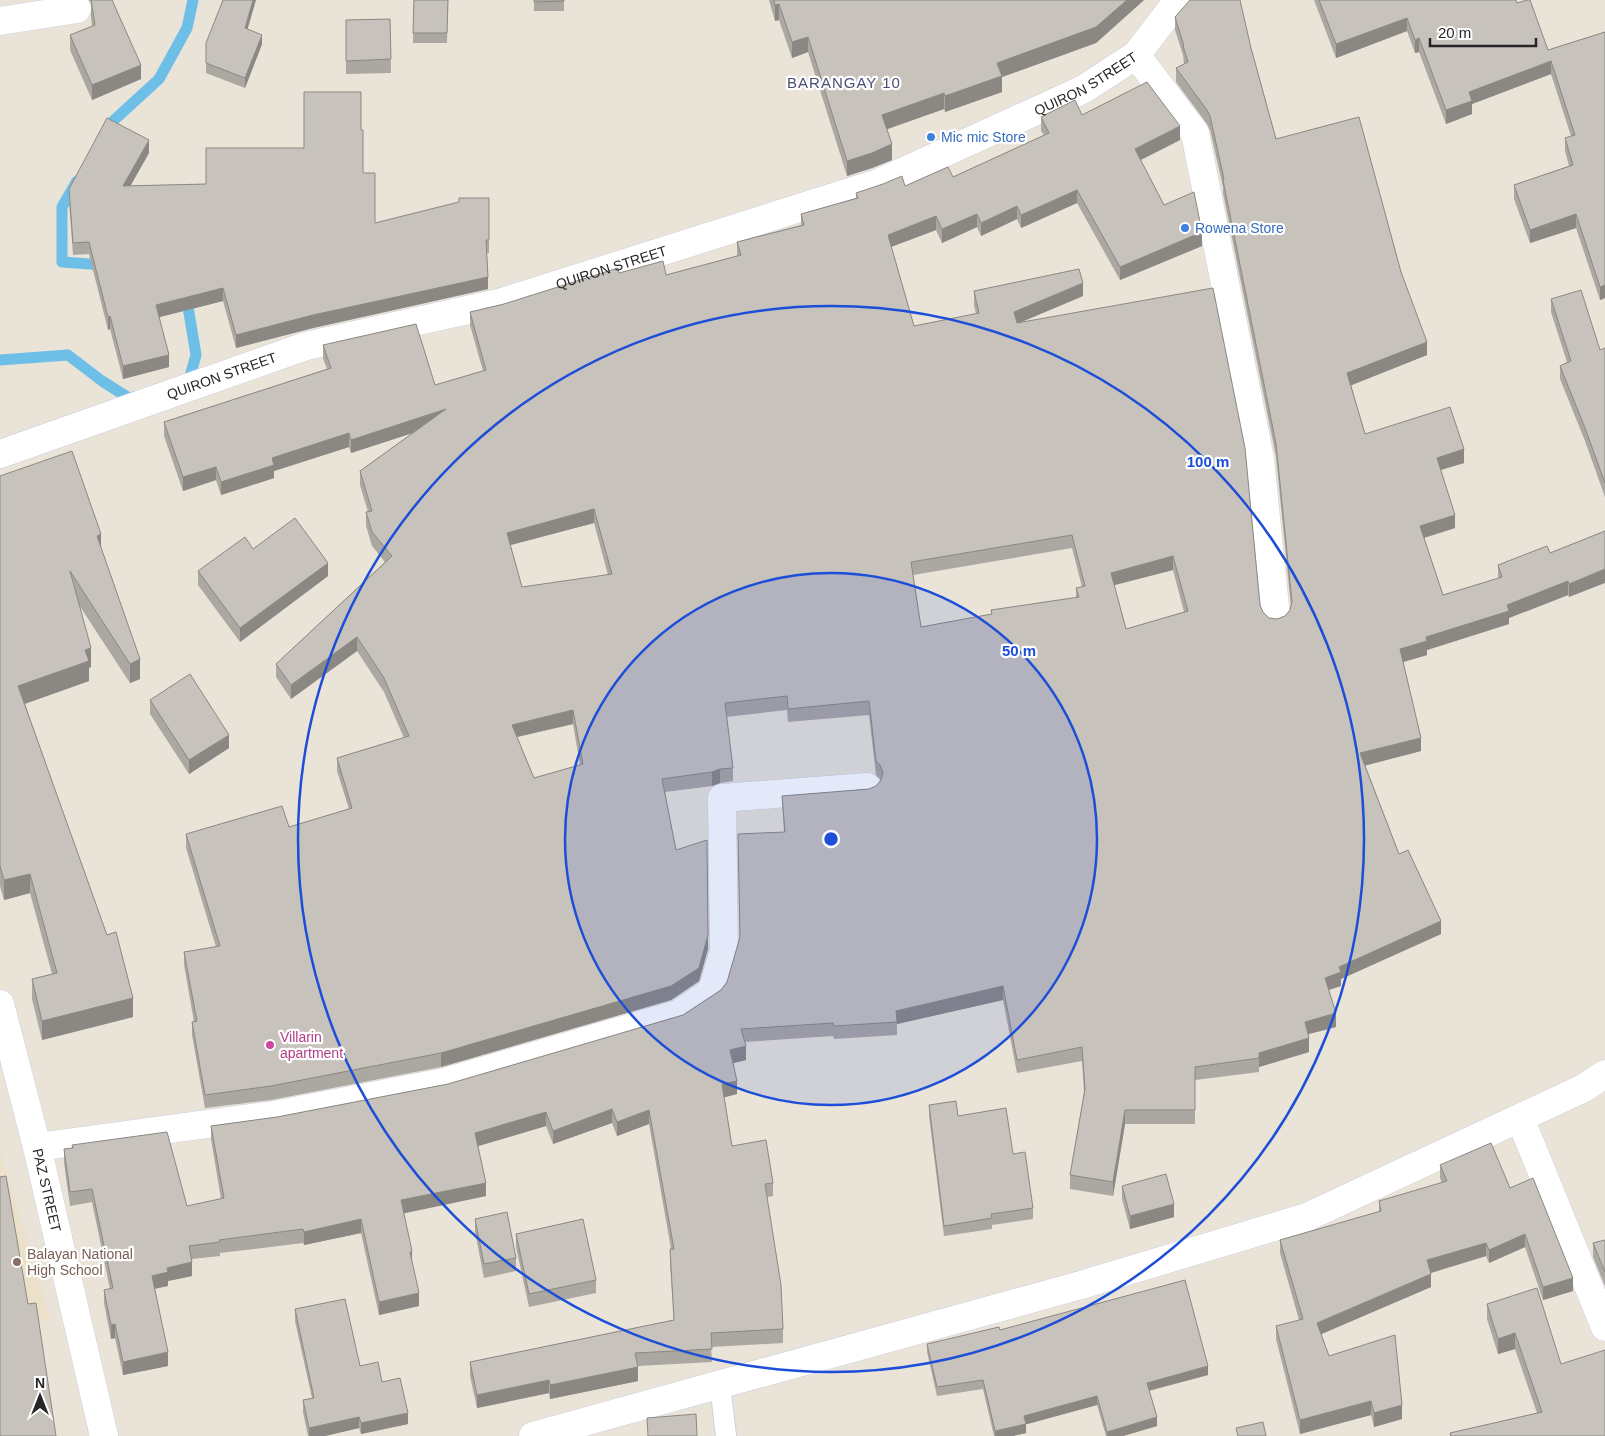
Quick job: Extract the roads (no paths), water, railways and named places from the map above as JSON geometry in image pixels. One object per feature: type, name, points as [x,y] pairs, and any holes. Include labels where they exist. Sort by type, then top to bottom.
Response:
[{"type":"street","name":"QUIRON STREET","points":[[0,454],[306,346],[499,303],[878,183],[1084,88],[1136,55],[1172,7],[1181,0]]},
{"type":"street","points":[[0,21],[77,9]]},
{"type":"street","points":[[1136,55],[1195,133],[1260,459],[1276,617]]},
{"type":"street","points":[[37,1147],[274,1116],[445,1082],[678,1014],[712,991],[724,951],[722,798],[867,787]]},
{"type":"street","name":"PAZ STREET","points":[[0,1004],[37,1147],[104,1436]]},
{"type":"street","points":[[533,1436],[1081,1285],[1307,1217],[1584,1088],[1605,1074]]},
{"type":"street","points":[[1520,1118],[1605,1328]]},
{"type":"lane","points":[[720,1384],[726,1436]]},
{"type":"waterway","points":[[106,133],[112,122],[159,79],[187,28],[193,0]]},
{"type":"waterway","points":[[77,181],[62,207],[62,262],[104,265]]},
{"type":"waterway","points":[[184,382],[189,380],[196,355],[186,295]]},
{"type":"waterway","points":[[0,360],[68,355],[102,381],[129,398],[138,396]]},
{"type":"place","name":"Mic mic Store","points":[[931,137]]},
{"type":"place","name":"Rowena Store","points":[[1185,228]]},
{"type":"place","name":"Villarin apartment","points":[[270,1045]]},
{"type":"place","name":"Balayan National High School","points":[[17,1262]]},
{"type":"district","name":"BARANGAY 10","points":[[844,83]]}]
